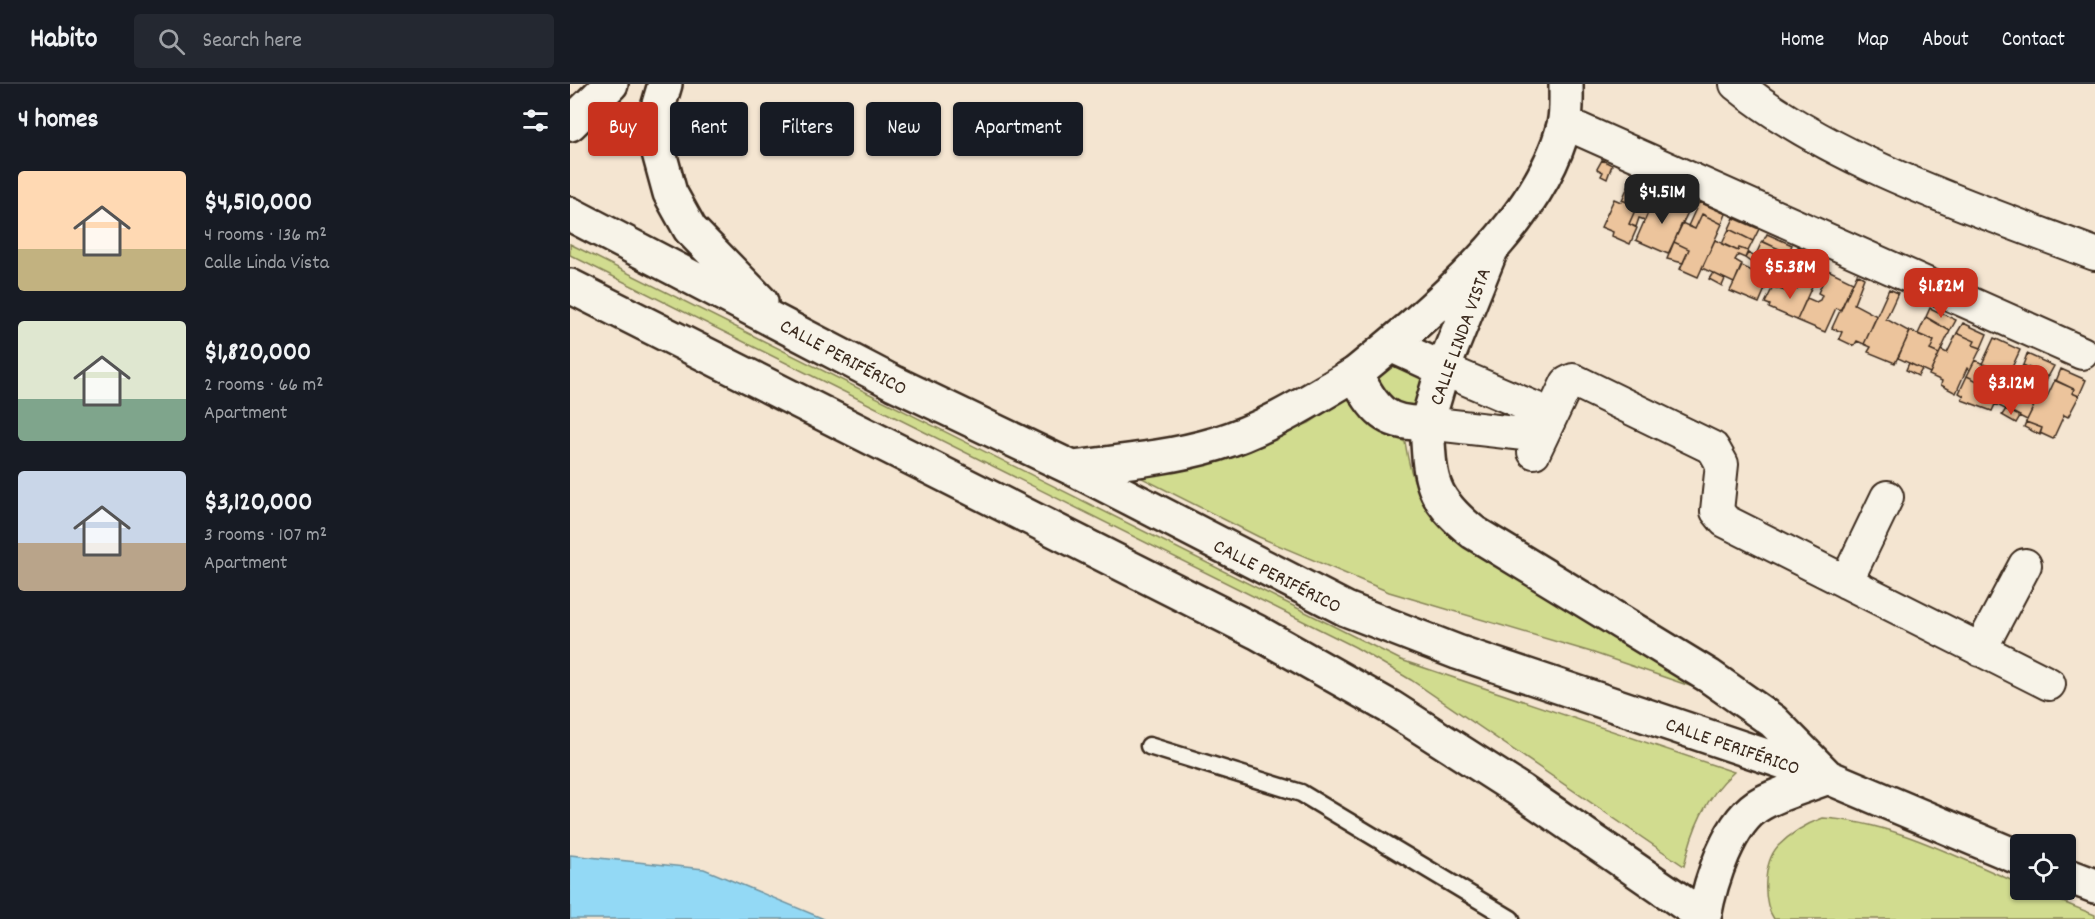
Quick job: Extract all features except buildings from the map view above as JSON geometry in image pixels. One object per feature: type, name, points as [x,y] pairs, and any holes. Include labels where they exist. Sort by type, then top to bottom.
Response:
[{"type":"main road","points":[[570,124],[611,84]]},
{"type":"main road","points":[[665,84],[657,111],[658,149],[670,193],[690,229],[781,322]]},
{"type":"main road","name":"CALLE LINDA VISTA","points":[[1071,468],[1147,459],[1217,444],[1289,414],[1355,374],[1391,345],[1491,250],[1537,189],[1554,156],[1565,123],[1566,84]]},
{"type":"main road","name":"CALLE PERIFÉRICO","points":[[570,214],[781,322],[894,383],[1071,468],[1346,609],[1457,652],[1828,777],[2010,854]]},
{"type":"main road","name":"CALLE LINDA VISTA","points":[[1427,423],[1443,369],[1491,250]]},
{"type":"main road","points":[[570,286],[1257,632],[1390,707],[1491,771],[1703,918],[1708,891],[1723,851],[1740,825],[1760,804],[1828,777],[1773,721],[1709,676],[1473,532],[1451,515],[1434,488],[1427,423],[1394,421],[1380,413],[1355,374]]},
{"type":"main road","points":[[1391,345],[1443,369]]},
{"type":"main road","points":[[2076,878],[2095,885]]},
{"type":"street","points":[[1736,84],[1798,128],[1881,169],[2095,254]]},
{"type":"street","points":[[1565,123],[2082,353]]},
{"type":"street","points":[[1443,369],[1542,435]]},
{"type":"street","points":[[1542,435],[1567,383],[1573,380],[1713,448],[1722,464],[1717,511],[1719,517],[2049,684]]},
{"type":"street","points":[[1427,423],[1542,435]]},
{"type":"street","points":[[1846,582],[1887,497]]},
{"type":"street","points":[[1980,650],[2025,565]]},
{"type":"lane","points":[[1149,746],[1301,793],[1511,919]]},
{"type":"green space","points":[[570,244],[1401,660],[1734,772],[1715,792],[1701,815],[1684,866],[1411,680],[1355,647],[570,255]]},
{"type":"green space","points":[[1387,361],[1427,372],[1411,414],[1402,415],[1381,390],[1379,378]]},
{"type":"green space","points":[[1356,392],[1383,431],[1405,442],[1416,487],[1443,524],[1719,696],[1591,652],[1389,592],[1259,537],[1138,476],[1270,439],[1309,423]]},
{"type":"green space","points":[[1823,818],[1849,821],[1874,826],[1924,842],[2010,880],[2010,900],[2058,900],[2095,915],[2095,919],[1774,919],[1767,902],[1766,892],[1769,862],[1778,846],[1805,826]]},
{"type":"water","points":[[570,855],[704,869],[824,919],[570,919]]}]
